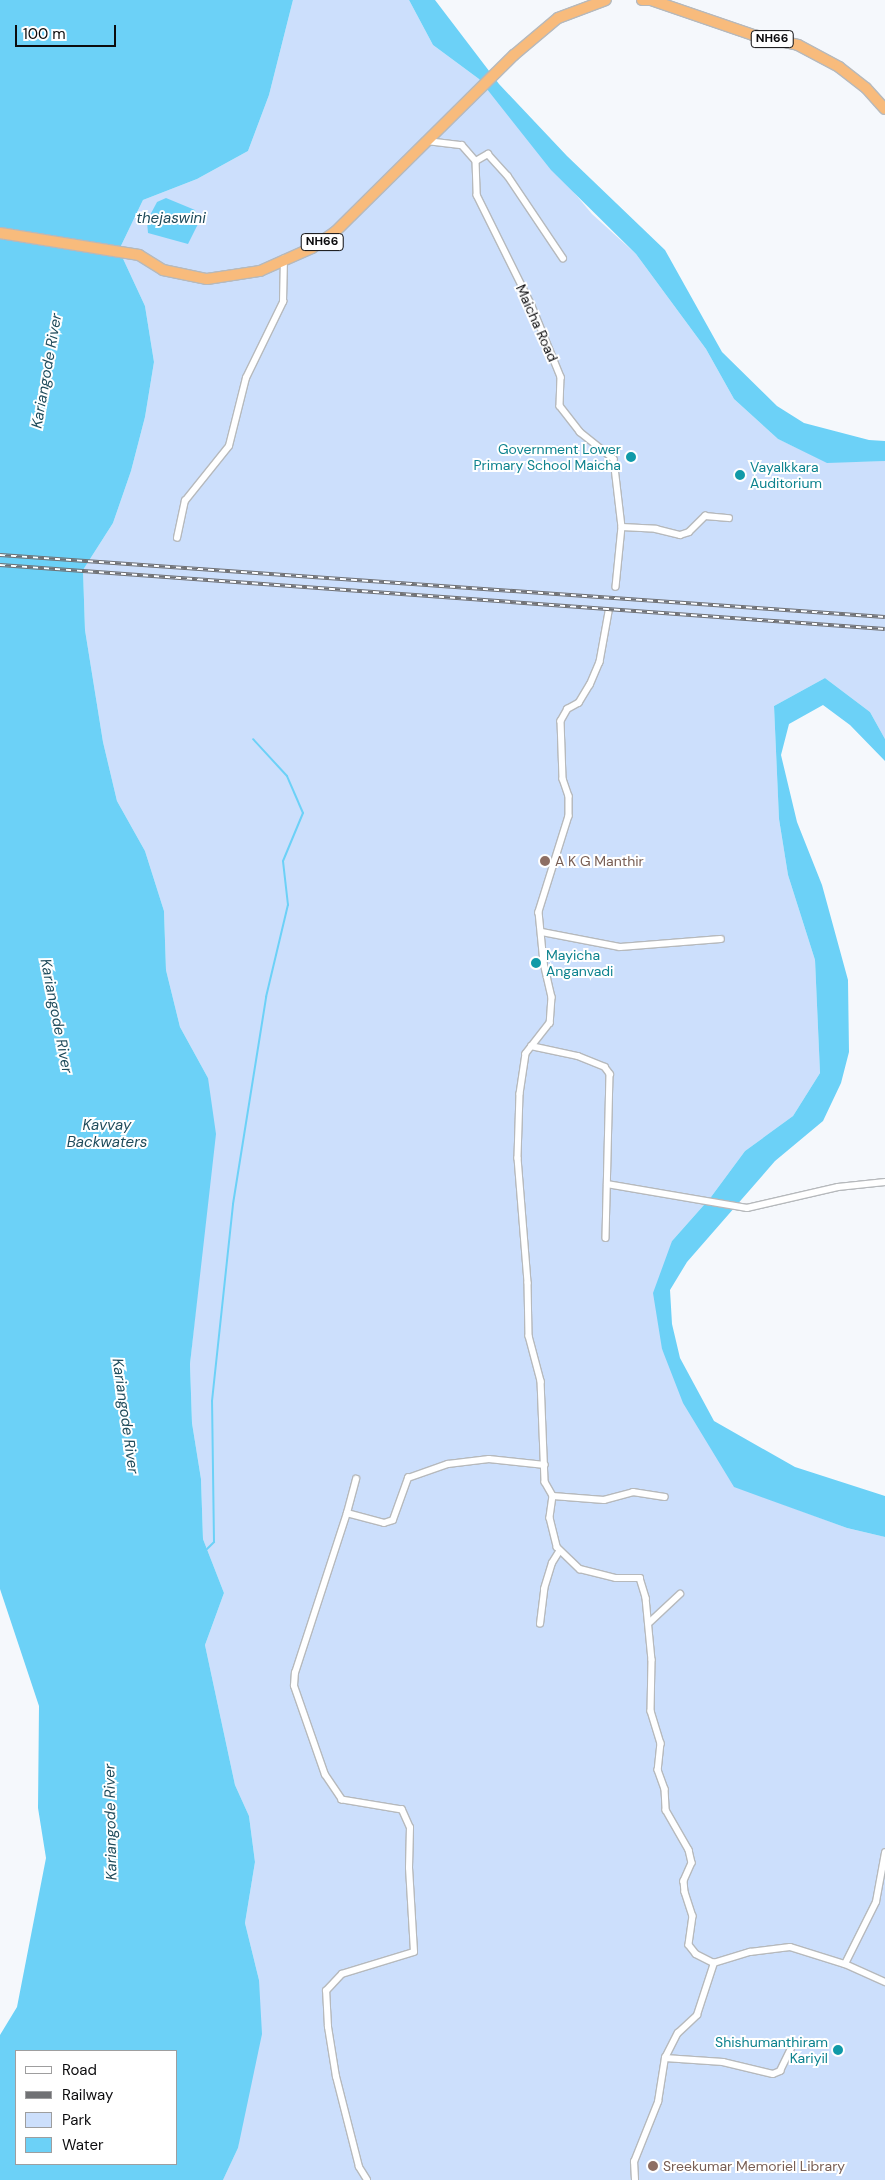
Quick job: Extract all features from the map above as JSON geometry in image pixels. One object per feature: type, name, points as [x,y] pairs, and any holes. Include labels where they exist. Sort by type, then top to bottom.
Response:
[{"type":"highway","name":"NH66","points":[[0,233],[139,255],[163,270],[207,279],[260,272],[284,259],[312,248],[336,231],[514,55],[558,18],[606,0]]},
{"type":"highway","name":"NH66","points":[[642,0],[651,0],[753,35],[798,45],[839,67],[866,88],[885,109]]},
{"type":"street","points":[[427,141],[462,145],[476,161],[488,154],[508,176],[563,258]]},
{"type":"street","name":"Maicha Road","points":[[476,161],[478,195],[532,306],[561,377],[560,406],[580,432],[614,460],[622,527],[616,587]]},
{"type":"street","points":[[177,538],[185,501],[229,446],[246,378],[283,302],[284,259]]},
{"type":"street","points":[[622,527],[656,529],[680,535],[689,532],[705,516],[729,518]]},
{"type":"street","points":[[609,612],[600,662],[590,685],[580,703],[568,710],[561,721],[563,779],[569,796],[569,816],[539,912],[552,996],[550,1019],[526,1054],[520,1094],[518,1158],[528,1283],[529,1336],[541,1381],[546,1486],[553,1496],[552,1535],[559,1552],[580,1569],[616,1578],[640,1578],[650,1622],[651,1711],[660,1743],[658,1770],[665,1789],[666,1810],[689,1850],[692,1863],[684,1880],[684,1892],[693,1916],[689,1945],[696,1954],[714,1963],[750,1952],[790,1947],[846,1964],[885,1982]]},
{"type":"street","points":[[542,932],[620,947],[721,938]]},
{"type":"street","points":[[531,1046],[578,1056],[605,1067],[610,1074],[606,1238]]},
{"type":"street","points":[[607,1184],[748,1208],[838,1188],[885,1182]]},
{"type":"street","points":[[346,1513],[384,1523],[393,1520],[408,1478],[448,1464],[489,1459],[545,1465]]},
{"type":"street","points":[[356,1479],[334,1545],[322,1598],[295,1673],[294,1686],[325,1775],[342,1800],[402,1810],[410,1828],[409,1868],[414,1952],[342,1974],[326,1991],[328,2027],[336,2077],[359,2167],[367,2180]]},
{"type":"street","points":[[553,1496],[604,1500],[633,1492],[665,1497]]},
{"type":"street","points":[[540,1624],[544,1589],[552,1562],[559,1552]]},
{"type":"street","points":[[650,1622],[680,1594]]},
{"type":"street","points":[[846,1964],[876,1902],[885,1855]]},
{"type":"street","points":[[635,2180],[634,2162],[658,2102],[665,2058],[678,2032],[697,2014],[714,1963]]},
{"type":"street","points":[[665,2058],[724,2062],[773,2074],[780,2071],[793,2044]]},
{"type":"green space","points":[[293,0],[409,0],[433,45],[479,79],[592,214],[636,254],[706,349],[734,399],[778,439],[827,462],[885,461],[885,739],[870,712],[825,678],[774,706],[779,819],[788,875],[815,960],[820,1073],[793,1116],[745,1151],[711,1197],[672,1241],[662,1349],[734,1486],[847,1528],[885,1537],[885,2180],[223,2180],[238,2148],[259,1980],[245,1923],[255,1862],[249,1816],[235,1785],[205,1645],[224,1593],[203,1539],[201,1479],[192,1423],[190,1364],[208,1189],[208,1078],[180,1027],[166,970],[164,911],[145,851],[117,801],[103,742],[85,630],[83,570],[113,523],[131,471],[145,417],[154,362],[145,306],[119,250],[143,200],[197,179],[248,151],[269,95]]},
{"type":"water","name":"Kavvay Backwaters","points":[[0,0],[293,0],[269,95],[248,151],[197,179],[143,200],[119,250],[145,306],[154,362],[145,417],[131,471],[113,523],[83,570],[85,630],[103,742],[117,801],[145,851],[164,911],[166,970],[180,1027],[208,1078],[216,1134],[190,1364],[192,1423],[201,1479],[203,1539],[224,1593],[205,1645],[235,1785],[249,1816],[255,1862],[245,1923],[259,1980],[262,2034],[238,2148],[223,2180],[0,2180],[0,2035],[17,2007],[46,1858],[38,1808],[39,1706],[0,1589]]},
{"type":"water","points":[[409,0],[435,0],[499,84],[567,156],[665,250],[722,352],[777,406],[804,423],[869,440],[885,441],[885,461],[827,463],[778,439],[734,399],[706,349],[636,254],[551,170],[479,79],[433,45]]},
{"type":"water","name":"thejaswini","points":[[166,198],[195,210],[198,224],[188,244],[148,233],[147,221],[157,202]]},
{"type":"water","points":[[825,678],[870,712],[885,739],[885,761],[850,725],[823,705],[789,724],[781,755],[797,822],[822,885],[848,980],[849,1052],[841,1083],[823,1121],[775,1161],[687,1262],[670,1290],[672,1324],[680,1358],[714,1421],[795,1467],[885,1496],[885,1537],[847,1528],[734,1487],[683,1403],[662,1349],[653,1293],[672,1241],[711,1197],[745,1151],[793,1116],[820,1073],[815,960],[788,875],[779,819],[774,706]]},
{"type":"waterway","points":[[207,1549],[214,1542],[212,1401],[233,1204],[266,997],[288,905],[283,861],[303,813],[287,776],[253,739]]},
{"type":"railway","points":[[0,555],[885,617]]},
{"type":"railway","points":[[0,565],[885,629]]},
{"type":"place","name":"Government Lower Primary School Maicha","points":[[631,457]]},
{"type":"place","name":"Vayalkkara Auditorium","points":[[740,475]]},
{"type":"place","name":"A K G Manthir","points":[[545,861]]},
{"type":"place","name":"Mayicha Anganvadi","points":[[536,963]]},
{"type":"place","name":"Shishumanthiram Kariyil","points":[[838,2050]]},
{"type":"place","name":"Sreekumar Memoriel Library","points":[[653,2166]]},
{"type":"water label","name":"Kariangode River","points":[[47,371]]},
{"type":"water label","name":"Kariangode River","points":[[56,1016]]},
{"type":"water label","name":"Kariangode River","points":[[125,1416]]},
{"type":"water label","name":"Kariangode River","points":[[111,1822]]}]
